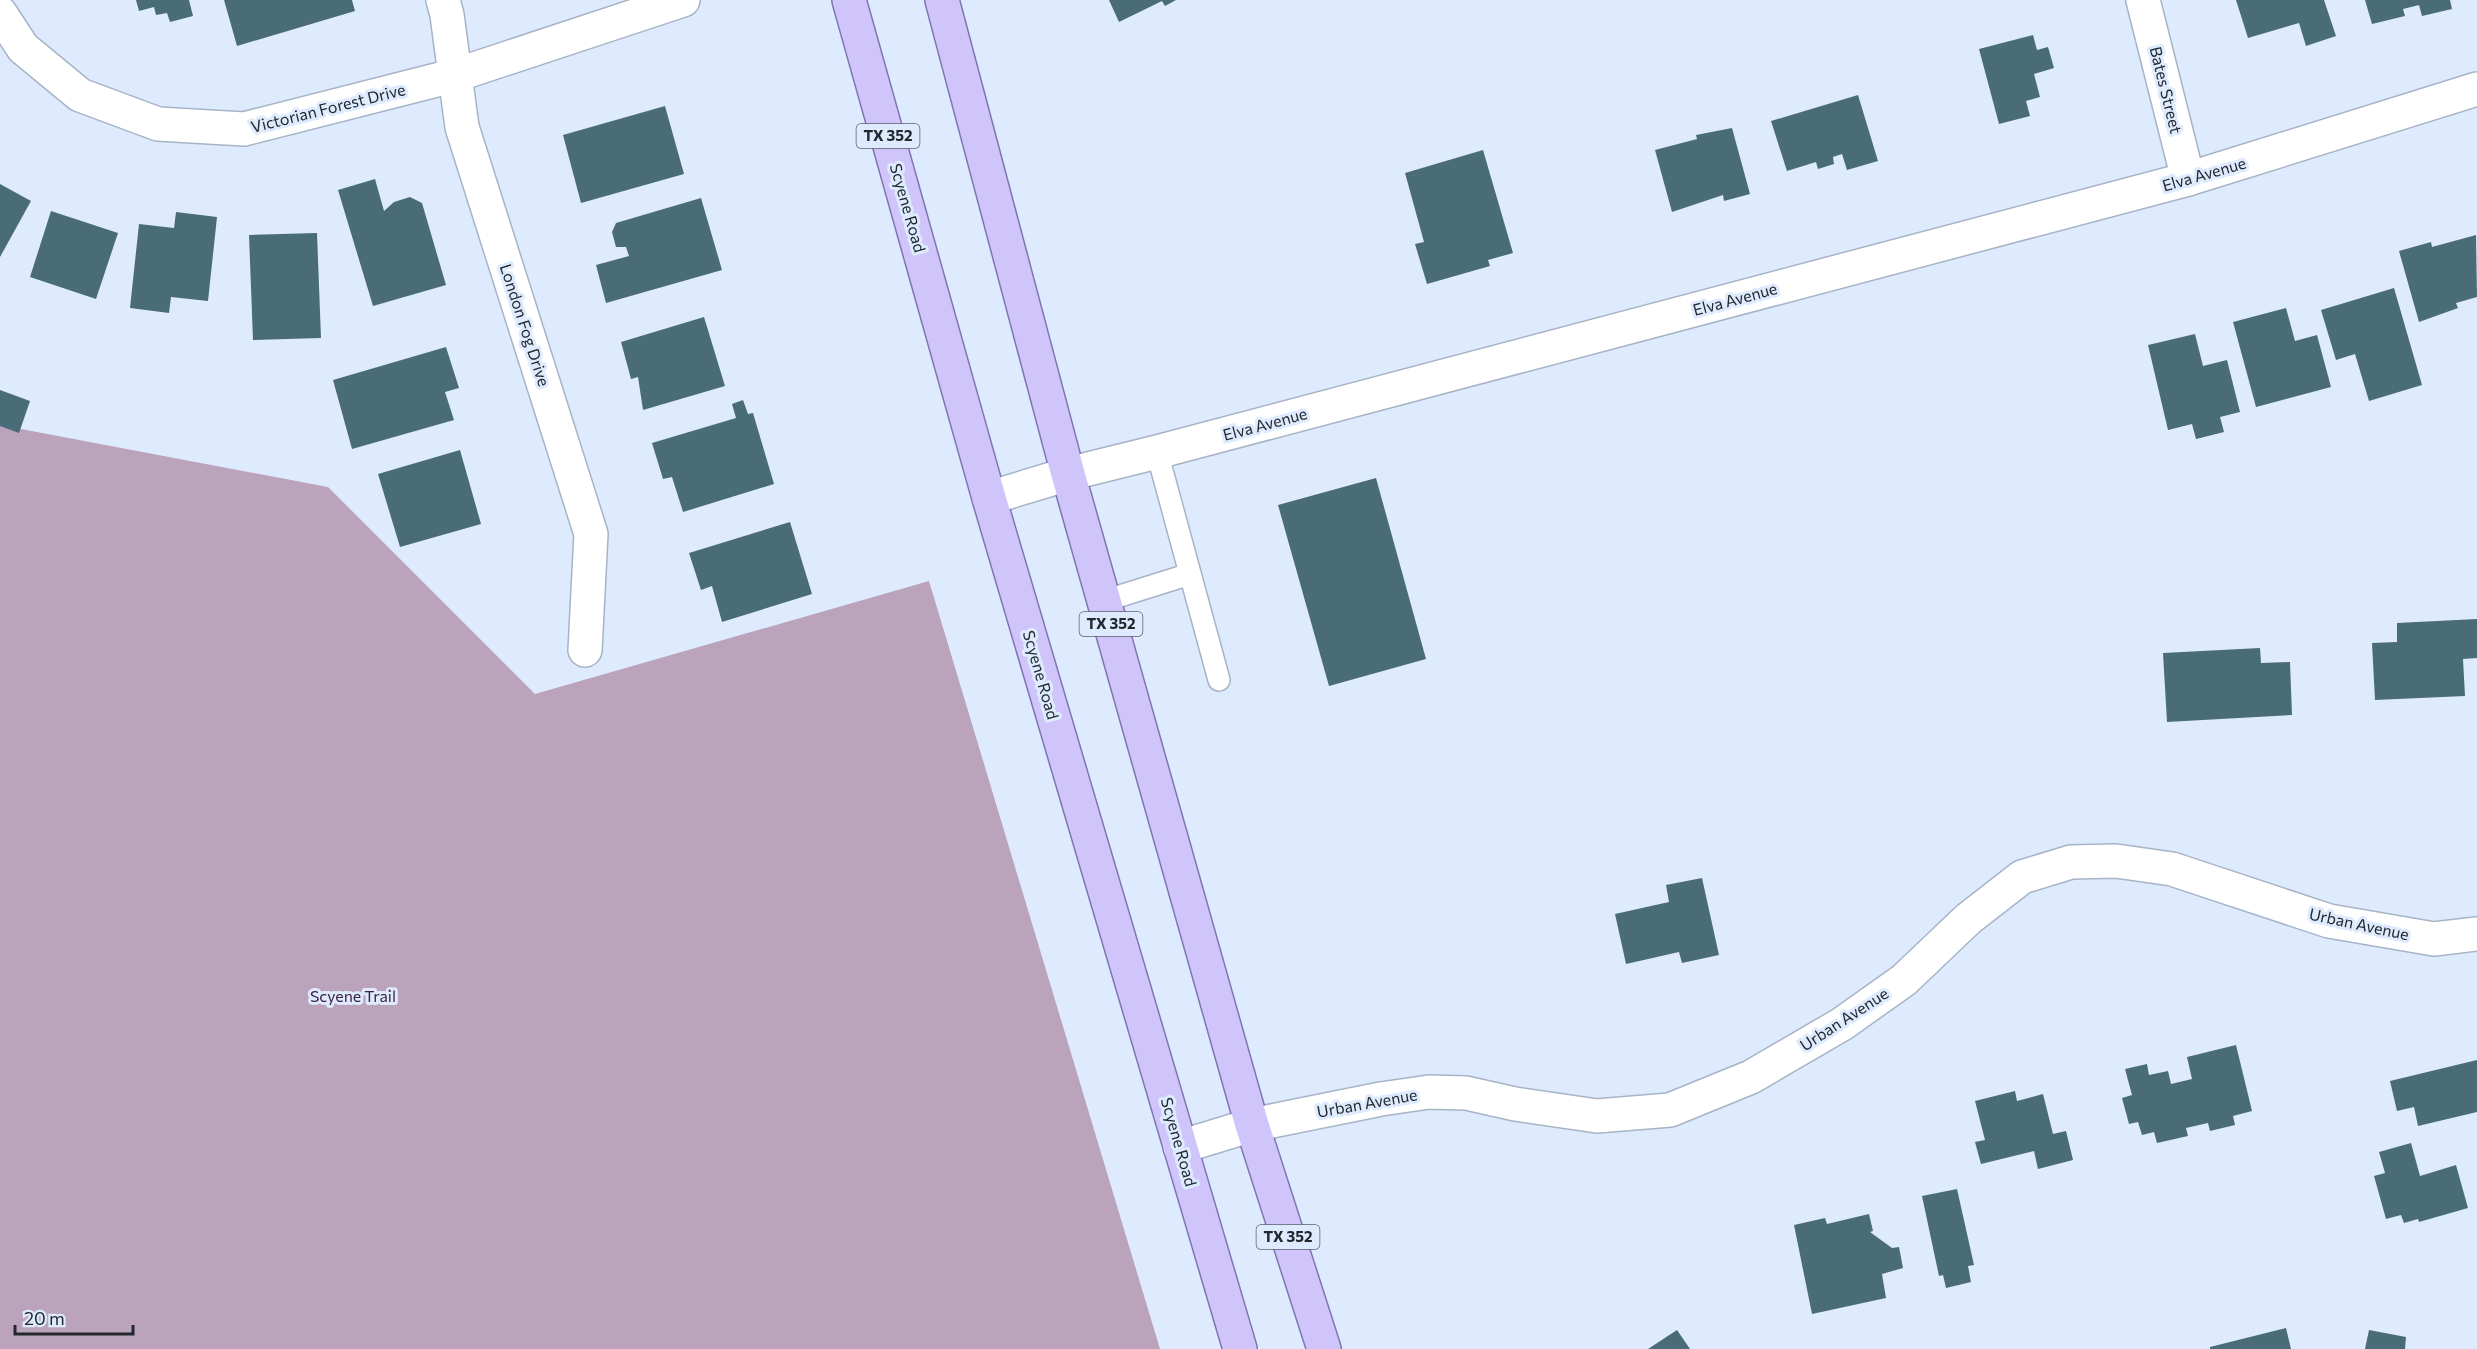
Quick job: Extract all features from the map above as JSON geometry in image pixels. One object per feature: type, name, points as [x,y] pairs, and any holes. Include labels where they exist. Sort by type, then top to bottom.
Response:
[{"type":"main road","name":"Scyene Road","points":[[849,0],[989,498],[1240,1349]]},
{"type":"main road","name":"TX 352","points":[[942,0],[1068,474],[1252,1125],[1324,1349]]},
{"type":"street","name":"London Fog Drive","points":[[443,0],[462,127],[591,534],[585,650]]},
{"type":"street","name":"Victorian Forest Drive","points":[[0,13],[23,48],[80,95],[158,123],[244,129],[456,75],[683,0]]},
{"type":"street","name":"Bates Street","points":[[2143,0],[2188,179]]},
{"type":"street","name":"Elva Avenue","points":[[989,498],[1068,474],[1157,453],[2188,179],[2477,89]]},
{"type":"street","name":"Urban Avenue","points":[[1180,1147],[1252,1125],[1381,1099],[1429,1092],[1466,1093],[1515,1104],[1597,1116],[1670,1110],[1751,1077],[1842,1024],[1904,980],[1968,919],[2022,877],[2071,862],[2116,861],[2172,869],[2329,921],[2434,939],[2477,934]]},
{"type":"lane","points":[[1157,453],[1219,680]]},
{"type":"lane","points":[[1104,601],[1190,574]]},
{"type":"green space","name":"Scyene Trail","points":[[0,425],[328,487],[535,694],[929,581],[1160,1349],[0,1349]]},
{"type":"building","points":[[136,0],[189,0],[193,16],[170,22],[167,13],[156,15],[154,7],[139,11]]},
{"type":"building","points":[[224,0],[352,0],[355,11],[237,46]]},
{"type":"building","points":[[1109,0],[1176,0],[1165,6],[1162,1],[1119,22]]},
{"type":"building","points":[[2236,0],[2324,0],[2336,36],[2306,46],[2299,23],[2248,38]]},
{"type":"building","points":[[2365,0],[2450,0],[2452,9],[2422,16],[2419,5],[2403,9],[2405,16],[2372,24]]},
{"type":"building","points":[[2033,35],[2037,50],[2048,47],[2054,68],[2034,74],[2040,97],[2026,101],[2030,116],[1999,124],[1979,49]]},
{"type":"building","points":[[1858,95],[1878,161],[1847,170],[1842,154],[1833,157],[1834,164],[1818,169],[1816,162],[1787,171],[1771,121]]},
{"type":"building","points":[[665,106],[684,174],[581,203],[563,135]]},
{"type":"building","points":[[1732,128],[1750,194],[1724,201],[1723,195],[1672,212],[1655,150],[1697,139],[1696,135]]},
{"type":"building","points":[[1483,150],[1513,253],[1488,260],[1490,266],[1427,284],[1415,244],[1424,242],[1405,173]]},
{"type":"building","points":[[375,179],[384,211],[394,202],[410,197],[422,203],[446,285],[373,306],[338,190]]},
{"type":"building","points":[[0,184],[31,201],[0,257]]},
{"type":"building","points":[[701,198],[722,270],[606,303],[596,265],[629,256],[626,247],[616,247],[612,232],[616,223]]},
{"type":"building","points":[[51,211],[118,233],[96,299],[30,277]]},
{"type":"building","points":[[176,212],[217,217],[208,301],[171,297],[169,313],[130,308],[139,224],[174,228]]},
{"type":"building","points":[[317,233],[321,338],[253,340],[249,235]]},
{"type":"building","points":[[2476,235],[2477,297],[2456,303],[2458,308],[2419,322],[2399,251],[2431,242],[2432,247]]},
{"type":"building","points":[[2394,288],[2422,385],[2369,401],[2355,354],[2336,360],[2321,310]]},
{"type":"building","points":[[2286,308],[2295,341],[2317,335],[2331,387],[2256,407],[2233,322]]},
{"type":"building","points":[[704,317],[725,386],[643,410],[638,377],[631,379],[621,342]]},
{"type":"building","points":[[2195,334],[2203,366],[2227,360],[2240,412],[2220,417],[2224,432],[2196,439],[2192,424],[2168,430],[2148,345]]},
{"type":"building","points":[[446,347],[459,388],[445,392],[454,420],[352,449],[333,380]]},
{"type":"building","points":[[0,390],[30,401],[19,433],[0,426]]},
{"type":"building","points":[[743,400],[748,414],[753,413],[774,484],[683,512],[672,477],[663,479],[652,443],[736,418],[732,404]]},
{"type":"building","points":[[460,450],[481,524],[400,547],[378,474]]},
{"type":"building","points":[[1376,478],[1426,659],[1329,686],[1278,505]]},
{"type":"building","points":[[790,522],[812,594],[722,622],[712,586],[701,590],[689,553]]},
{"type":"building","points":[[2477,619],[2477,658],[2463,659],[2465,696],[2375,700],[2372,643],[2397,642],[2397,623]]},
{"type":"building","points":[[2260,648],[2261,663],[2290,662],[2292,715],[2167,722],[2163,653]]},
{"type":"building","points":[[1702,878],[1719,955],[1682,963],[1679,952],[1626,964],[1615,914],[1669,902],[1666,885]]},
{"type":"building","points":[[2236,1045],[2252,1111],[2233,1116],[2235,1125],[2210,1131],[2208,1123],[2186,1128],[2188,1136],[2157,1143],[2154,1132],[2142,1135],[2138,1122],[2129,1124],[2122,1098],[2132,1095],[2125,1069],[2147,1064],[2149,1075],[2168,1071],[2171,1084],[2192,1079],[2187,1057]]},
{"type":"building","points":[[2477,1060],[2477,1112],[2418,1126],[2414,1107],[2397,1111],[2390,1081]]},
{"type":"building","points":[[2015,1091],[2017,1101],[2043,1094],[2053,1134],[2066,1131],[2073,1160],[2038,1169],[2034,1151],[1981,1164],[1975,1142],[1985,1140],[1975,1101]]},
{"type":"building","points":[[2411,1143],[2420,1176],[2456,1165],[2468,1208],[2419,1222],[2418,1219],[2404,1223],[2401,1215],[2386,1219],[2374,1176],[2385,1173],[2379,1152]]},
{"type":"building","points":[[1957,1189],[1974,1265],[1968,1266],[1971,1282],[1946,1288],[1943,1275],[1939,1276],[1922,1196]]},
{"type":"building","points":[[1869,1214],[1873,1231],[1870,1232],[1892,1248],[1899,1247],[1903,1268],[1882,1274],[1886,1298],[1812,1314],[1794,1225],[1825,1218],[1827,1224]]},
{"type":"building","points":[[2286,1328],[2291,1349],[2210,1349],[2210,1347]]},
{"type":"building","points":[[1677,1330],[1690,1349],[1648,1349]]},
{"type":"building","points":[[2369,1330],[2406,1337],[2405,1349],[2365,1349]]}]
